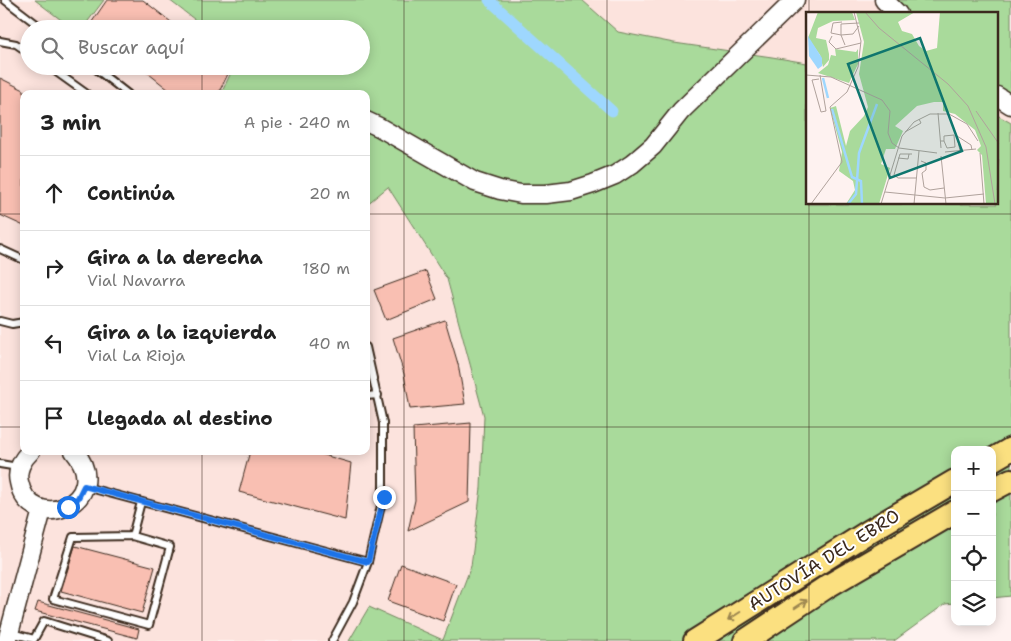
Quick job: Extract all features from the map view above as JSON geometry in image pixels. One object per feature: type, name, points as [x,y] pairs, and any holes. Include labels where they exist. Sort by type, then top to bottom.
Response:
[{"type":"highway","points":[[996,458],[1011,449]]},
{"type":"highway","points":[[996,488],[1011,480]]},
{"type":"highway","name":"AUTOVÍA DEL EBRO","points":[[696,641],[868,532],[951,484]]},
{"type":"highway","name":"AUTOVÍA DEL EBRO","points":[[745,641],[828,586],[951,514]]},
{"type":"street","points":[[370,123],[475,182],[521,194],[571,191],[615,175],[632,164],[653,146],[686,106],[795,0]]},
{"type":"street","points":[[884,0],[896,12]]},
{"type":"street","points":[[998,97],[1011,105]]},
{"type":"street","points":[[26,455],[19,468],[18,481],[22,493],[30,504],[42,510],[55,511],[68,507],[78,498],[84,486],[86,473],[82,461],[77,455]]},
{"type":"street","points":[[8,637],[42,510]]},
{"type":"lane","points":[[5,0],[31,20]]},
{"type":"lane","points":[[0,41],[16,44],[20,47]]},
{"type":"lane","points":[[61,75],[81,90]]},
{"type":"lane","points":[[104,75],[123,90]]},
{"type":"lane","points":[[0,249],[20,258]]},
{"type":"lane","points":[[0,321],[12,324],[20,323]]},
{"type":"lane","points":[[332,641],[353,602],[368,562],[384,497],[384,423],[370,363]]},
{"type":"lane","points":[[370,396],[378,395]]},
{"type":"lane","points":[[0,464],[19,468]]},
{"type":"lane","points":[[84,486],[368,562]]},
{"type":"lane","points":[[132,536],[141,502]]},
{"type":"lane","points":[[73,536],[132,536],[170,547],[149,624],[53,599],[73,536]]},
{"type":"lane","points":[[8,637],[34,639],[44,622],[108,641]]},
{"type":"shaded area","points":[[0,0],[35,0],[61,20],[20,20],[20,75],[230,75],[223,90],[20,90],[20,455],[370,455],[370,201],[387,186],[446,279],[484,416],[480,507],[471,566],[443,640],[369,607],[349,641],[0,641]]},
{"type":"shaded area","points":[[104,0],[168,0],[195,20],[89,20]]},
{"type":"shaded area","points":[[582,0],[1011,0],[1011,123],[998,116],[998,12],[806,12],[806,63],[674,43],[618,32]]},
{"type":"green space","points":[[35,0],[104,0],[89,20],[61,20]]},
{"type":"green space","points":[[169,0],[582,0],[618,32],[674,43],[806,63],[806,205],[998,205],[998,116],[1011,123],[1011,596],[996,598],[996,446],[951,446],[951,603],[945,604],[894,641],[349,641],[369,607],[443,640],[471,566],[481,488],[484,416],[447,279],[388,187],[370,202],[370,90],[223,90],[230,75],[370,75],[370,20],[195,20]]},
{"type":"green space","points":[[893,0],[1011,0],[1011,96],[998,87],[998,12],[906,12]]},
{"type":"building","points":[[107,0],[143,0],[169,20],[93,20]]},
{"type":"building","points":[[150,75],[228,75],[220,90],[169,90]]},
{"type":"building","points":[[0,78],[24,90],[20,90],[20,224],[0,215]]},
{"type":"building","points":[[426,271],[437,299],[386,320],[374,290]]},
{"type":"building","points":[[445,320],[458,364],[465,404],[410,409],[404,374],[393,338]]},
{"type":"building","points":[[471,423],[469,502],[408,531],[415,500],[413,428]]},
{"type":"building","points":[[249,455],[324,455],[351,463],[345,520],[239,492]]},
{"type":"building","points":[[75,546],[155,567],[142,613],[61,591]]},
{"type":"building","points":[[401,564],[456,584],[443,621],[388,601]]},
{"type":"building","points":[[38,602],[139,629],[137,638],[35,611]]},
{"type":"waterway","points":[[489,0],[612,111]]},
{"type":"route","points":[[68,507],[78,498],[84,486],[368,562],[384,497]]}]
